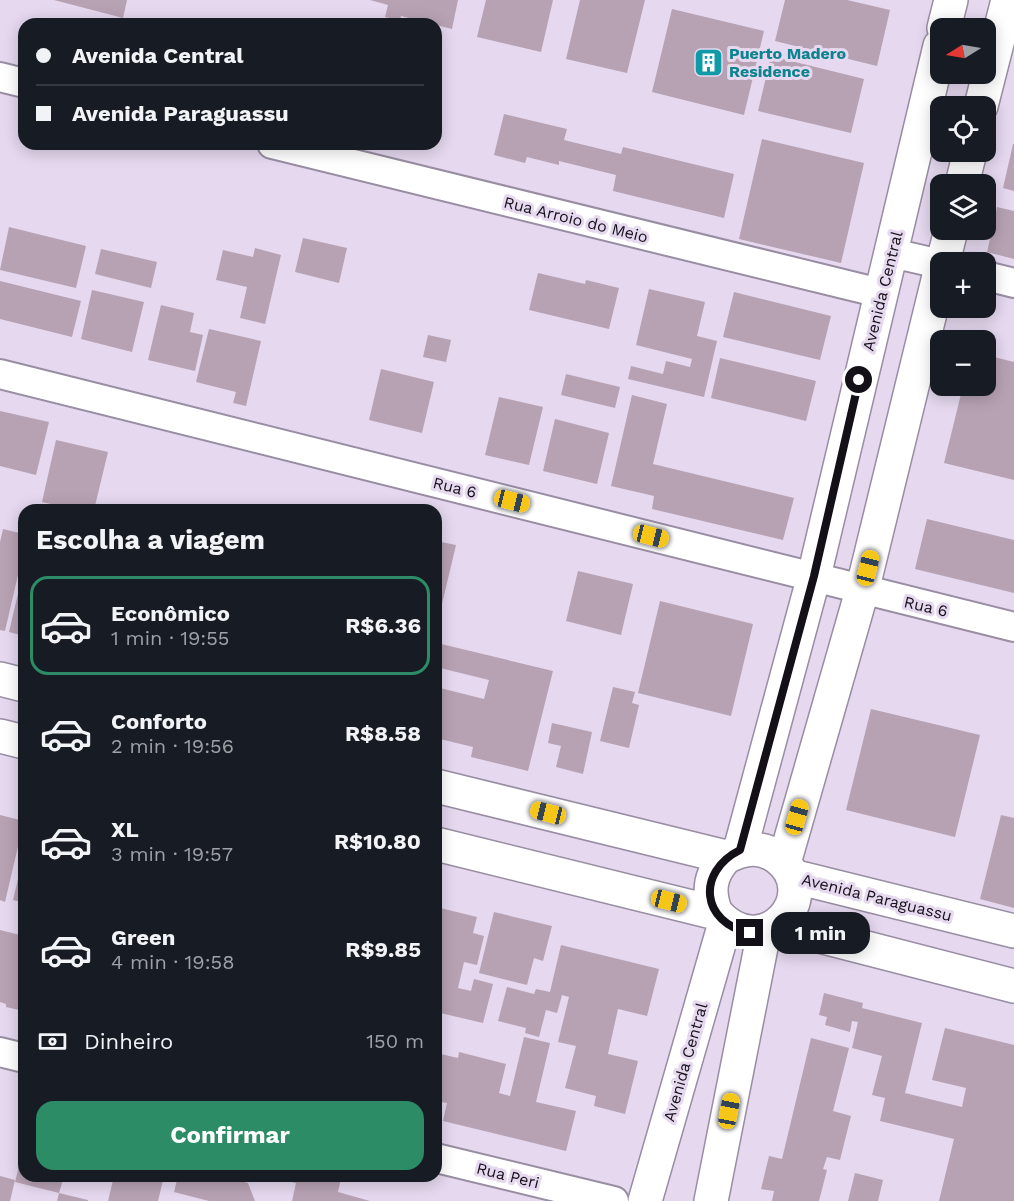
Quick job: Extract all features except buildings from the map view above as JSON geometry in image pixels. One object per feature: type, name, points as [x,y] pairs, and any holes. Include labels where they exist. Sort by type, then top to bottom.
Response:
[{"type":"main road","points":[[946,18],[951,0]]},
{"type":"main road","points":[[984,96],[1008,0]]},
{"type":"main road","name":"Avenida Central","points":[[645,1201],[720,918],[711,901],[711,883],[718,866],[733,853],[814,576],[931,84]]},
{"type":"main road","points":[[442,846],[720,918],[737,930],[750,933],[771,928],[785,918],[794,898],[788,869],[862,591],[930,313]]},
{"type":"main road","points":[[0,679],[18,684]]},
{"type":"main road","points":[[0,736],[18,740]]},
{"type":"main road","name":"Avenida Paraguassu","points":[[442,787],[733,853],[756,848],[771,853],[788,869],[1014,931]]},
{"type":"main road","points":[[771,928],[1014,986]]},
{"type":"main road","points":[[711,1201],[771,928]]},
{"type":"street","points":[[0,77],[18,82]]},
{"type":"street","name":"Rua Arroio do Meio","points":[[296,150],[880,293]]},
{"type":"street","points":[[892,253],[930,261]]},
{"type":"street","points":[[996,278],[1014,283]]},
{"type":"street","name":"Rua 6","points":[[0,374],[814,576],[862,591],[1014,627]]},
{"type":"street","points":[[0,1052],[18,1056]]},
{"type":"street","name":"Rua Peri","points":[[442,1159],[614,1201]]},
{"type":"place","name":"Puerto Madero Residence","points":[[708,62]]},
{"type":"route","points":[[750,933],[737,930],[725,923],[716,913],[711,901],[712,877],[726,857],[740,850],[814,576],[859,380]]}]
